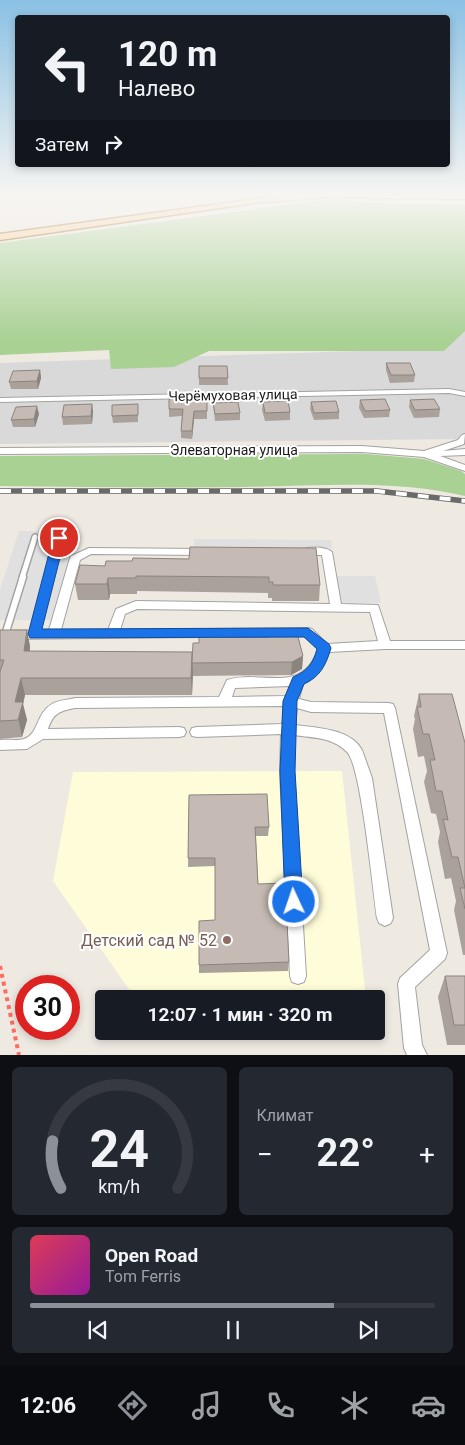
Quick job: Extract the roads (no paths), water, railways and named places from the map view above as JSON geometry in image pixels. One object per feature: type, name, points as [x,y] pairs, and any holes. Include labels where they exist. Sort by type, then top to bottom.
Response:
[{"type":"street","name":"Черёмуховая улица","points":[[0,400],[439,391],[465,394]]},
{"type":"street","points":[[425,454],[461,442],[465,437]]},
{"type":"street","name":"Элеваторная улица","points":[[0,451],[362,449],[425,454],[465,468]]},
{"type":"street","points":[[425,454],[465,452]]},
{"type":"street","points":[[54,634],[75,558],[89,551],[218,552]]},
{"type":"street","points":[[287,552],[327,552],[336,608]]},
{"type":"street","points":[[113,633],[120,612],[136,605],[374,608],[385,645]]},
{"type":"street","points":[[2,635],[308,632],[324,648],[385,645],[465,645]]},
{"type":"street","points":[[223,702],[231,683],[298,681],[310,676],[320,662],[324,648]]},
{"type":"street","points":[[298,681],[290,701],[287,729],[287,771],[298,976]]},
{"type":"street","points":[[0,745],[27,744],[40,734],[46,716],[57,707],[75,703],[290,701],[311,707],[389,708],[439,953],[406,984],[413,1048],[418,1055]]},
{"type":"street","points":[[197,732],[287,729],[338,736],[355,750],[364,778],[385,918]]},
{"type":"street","points":[[40,734],[179,732]]},
{"type":"lane","points":[[2,635],[35,537]]},
{"type":"lane","points":[[34,634],[59,538]]},
{"type":"railway","points":[[0,491],[377,491],[465,501]]},
{"type":"place","name":"Детский сад № 52","points":[[227,940]]}]
